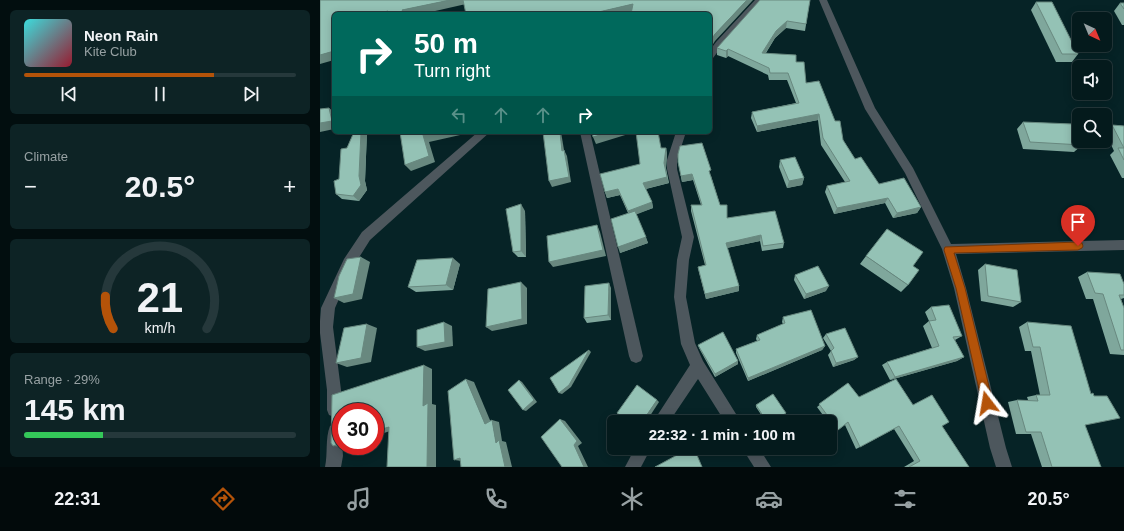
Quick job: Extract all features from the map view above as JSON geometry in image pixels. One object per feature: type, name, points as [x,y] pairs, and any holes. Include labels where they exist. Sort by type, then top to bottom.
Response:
[{"type":"street","points":[[712,53],[760,0]]},
{"type":"street","points":[[823,0],[870,109],[909,171],[948,250],[960,288],[994,433],[1004,467]]},
{"type":"street","points":[[333,467],[335,456],[334,390],[324,308],[348,263],[366,236],[483,134]]},
{"type":"street","points":[[585,134],[636,356]]},
{"type":"street","points":[[680,134],[672,160],[672,169],[688,237],[683,260],[680,297],[688,344],[698,366],[730,415]]},
{"type":"street","points":[[948,250],[1124,245]]},
{"type":"street","points":[[665,415],[698,366]]},
{"type":"street","points":[[633,467],[639,455]]},
{"type":"street","points":[[754,455],[762,467]]},
{"type":"building","points":[[320,0],[450,0],[402,10],[403,12],[332,12],[332,52],[320,55]]},
{"type":"building","points":[[463,0],[747,0],[712,39],[712,12],[631,12],[633,4],[599,12],[466,12]]},
{"type":"building","points":[[760,0],[810,0],[806,24],[787,21],[776,31],[762,53],[796,55],[796,62],[804,62],[806,83],[819,81],[835,121],[840,121],[843,140],[855,159],[861,157],[879,184],[904,178],[921,207],[897,213],[888,198],[837,208],[827,186],[850,181],[823,138],[819,114],[757,126],[752,112],[799,103],[788,73],[770,73],[769,68],[728,49],[726,51],[717,48]]},
{"type":"building","points":[[1036,2],[1052,2],[1072,42],[1072,52],[1077,52],[1078,54],[1062,54]]},
{"type":"building","points":[[1120,3],[1124,3],[1124,9]]},
{"type":"building","points":[[329,108],[332,121],[320,123],[320,109]]},
{"type":"building","points":[[1023,122],[1072,124],[1072,144],[1030,142]]},
{"type":"building","points":[[1112,125],[1124,126],[1124,148]]},
{"type":"building","points":[[353,134],[361,134],[359,176],[361,185],[353,196],[336,194],[334,181],[339,179],[341,149],[347,148]]},
{"type":"building","points":[[400,134],[428,134],[423,135],[429,156],[405,165]]},
{"type":"building","points":[[543,134],[560,134],[562,151],[564,150],[569,177],[549,181]]},
{"type":"building","points":[[592,134],[604,134],[593,137]]},
{"type":"building","points":[[636,134],[658,134],[661,148],[666,148],[664,163],[667,177],[643,183],[652,202],[628,211],[618,189],[605,192],[600,174],[640,164]]},
{"type":"building","points":[[702,143],[720,205],[727,205],[727,218],[775,211],[784,243],[763,246],[761,235],[726,243],[739,286],[705,294],[698,267],[706,265],[691,205],[702,205],[692,174],[681,176],[678,162],[680,146]]},
{"type":"building","points":[[1118,148],[1124,148],[1124,160]]},
{"type":"building","points":[[795,157],[804,178],[789,181],[780,160]]},
{"type":"building","points":[[521,204],[521,251],[513,252],[506,209]]},
{"type":"building","points":[[635,211],[646,237],[618,247],[611,219]]},
{"type":"building","points":[[597,225],[603,250],[549,262],[547,236]]},
{"type":"building","points":[[887,229],[923,252],[913,266],[919,270],[908,285],[866,256]]},
{"type":"building","points":[[361,257],[353,294],[334,298],[339,276],[347,259]]},
{"type":"building","points":[[453,258],[446,285],[408,287],[417,260]]},
{"type":"building","points":[[985,264],[1017,270],[1021,302],[988,296]]},
{"type":"building","points":[[818,266],[829,286],[806,294],[795,275]]},
{"type":"building","points":[[1087,272],[1120,274],[1124,284],[1124,295],[1119,295],[1124,308],[1124,350],[1121,350],[1103,294],[1095,293]]},
{"type":"building","points":[[521,282],[522,319],[486,327],[488,289]]},
{"type":"building","points":[[609,283],[608,315],[584,318],[585,286]]},
{"type":"building","points":[[949,305],[962,336],[953,337],[964,357],[895,377],[887,362],[939,346],[929,321],[936,320],[931,307]]},
{"type":"building","points":[[811,310],[825,346],[748,378],[736,349],[760,340],[757,335],[785,323],[783,317]]},
{"type":"building","points":[[444,322],[445,342],[417,347],[417,330]]},
{"type":"building","points":[[1027,322],[1071,326],[1091,394],[1093,393],[1094,396],[1107,396],[1120,418],[1085,425],[1101,467],[1052,467],[1041,432],[1026,432],[1017,400],[1038,401],[1036,395],[1050,395],[1040,347],[1033,347]]},
{"type":"building","points":[[367,324],[361,358],[336,363],[344,328]]},
{"type":"building","points":[[845,328],[858,357],[836,363],[831,351],[834,348],[826,334]]},
{"type":"building","points":[[723,332],[738,361],[715,374],[698,345]]},
{"type":"building","points":[[589,350],[569,385],[559,393],[550,378]]},
{"type":"building","points":[[424,365],[423,406],[428,403],[427,467],[387,467],[389,427],[384,428],[384,403],[332,403],[332,444],[331,443],[332,395]]},
{"type":"building","points":[[466,379],[485,424],[492,420],[496,443],[499,440],[505,467],[461,467],[460,458],[454,460],[448,391]]},
{"type":"building","points":[[896,379],[913,405],[932,395],[949,422],[942,426],[969,467],[909,467],[920,461],[899,426],[860,447],[848,422],[838,430],[837,415],[827,415],[819,404],[848,383],[859,397]]},
{"type":"building","points":[[519,380],[534,400],[523,410],[508,390]]},
{"type":"building","points":[[637,385],[657,400],[647,415],[620,415],[617,413]]},
{"type":"building","points":[[773,394],[786,413],[783,415],[762,415],[756,405]]},
{"type":"building","points":[[560,419],[577,441],[574,445],[584,467],[562,467],[541,437]]},
{"type":"building","points":[[677,455],[697,455],[702,467],[655,467]]},
{"type":"route","points":[[987,403],[960,288],[948,250],[1078,246]]}]
